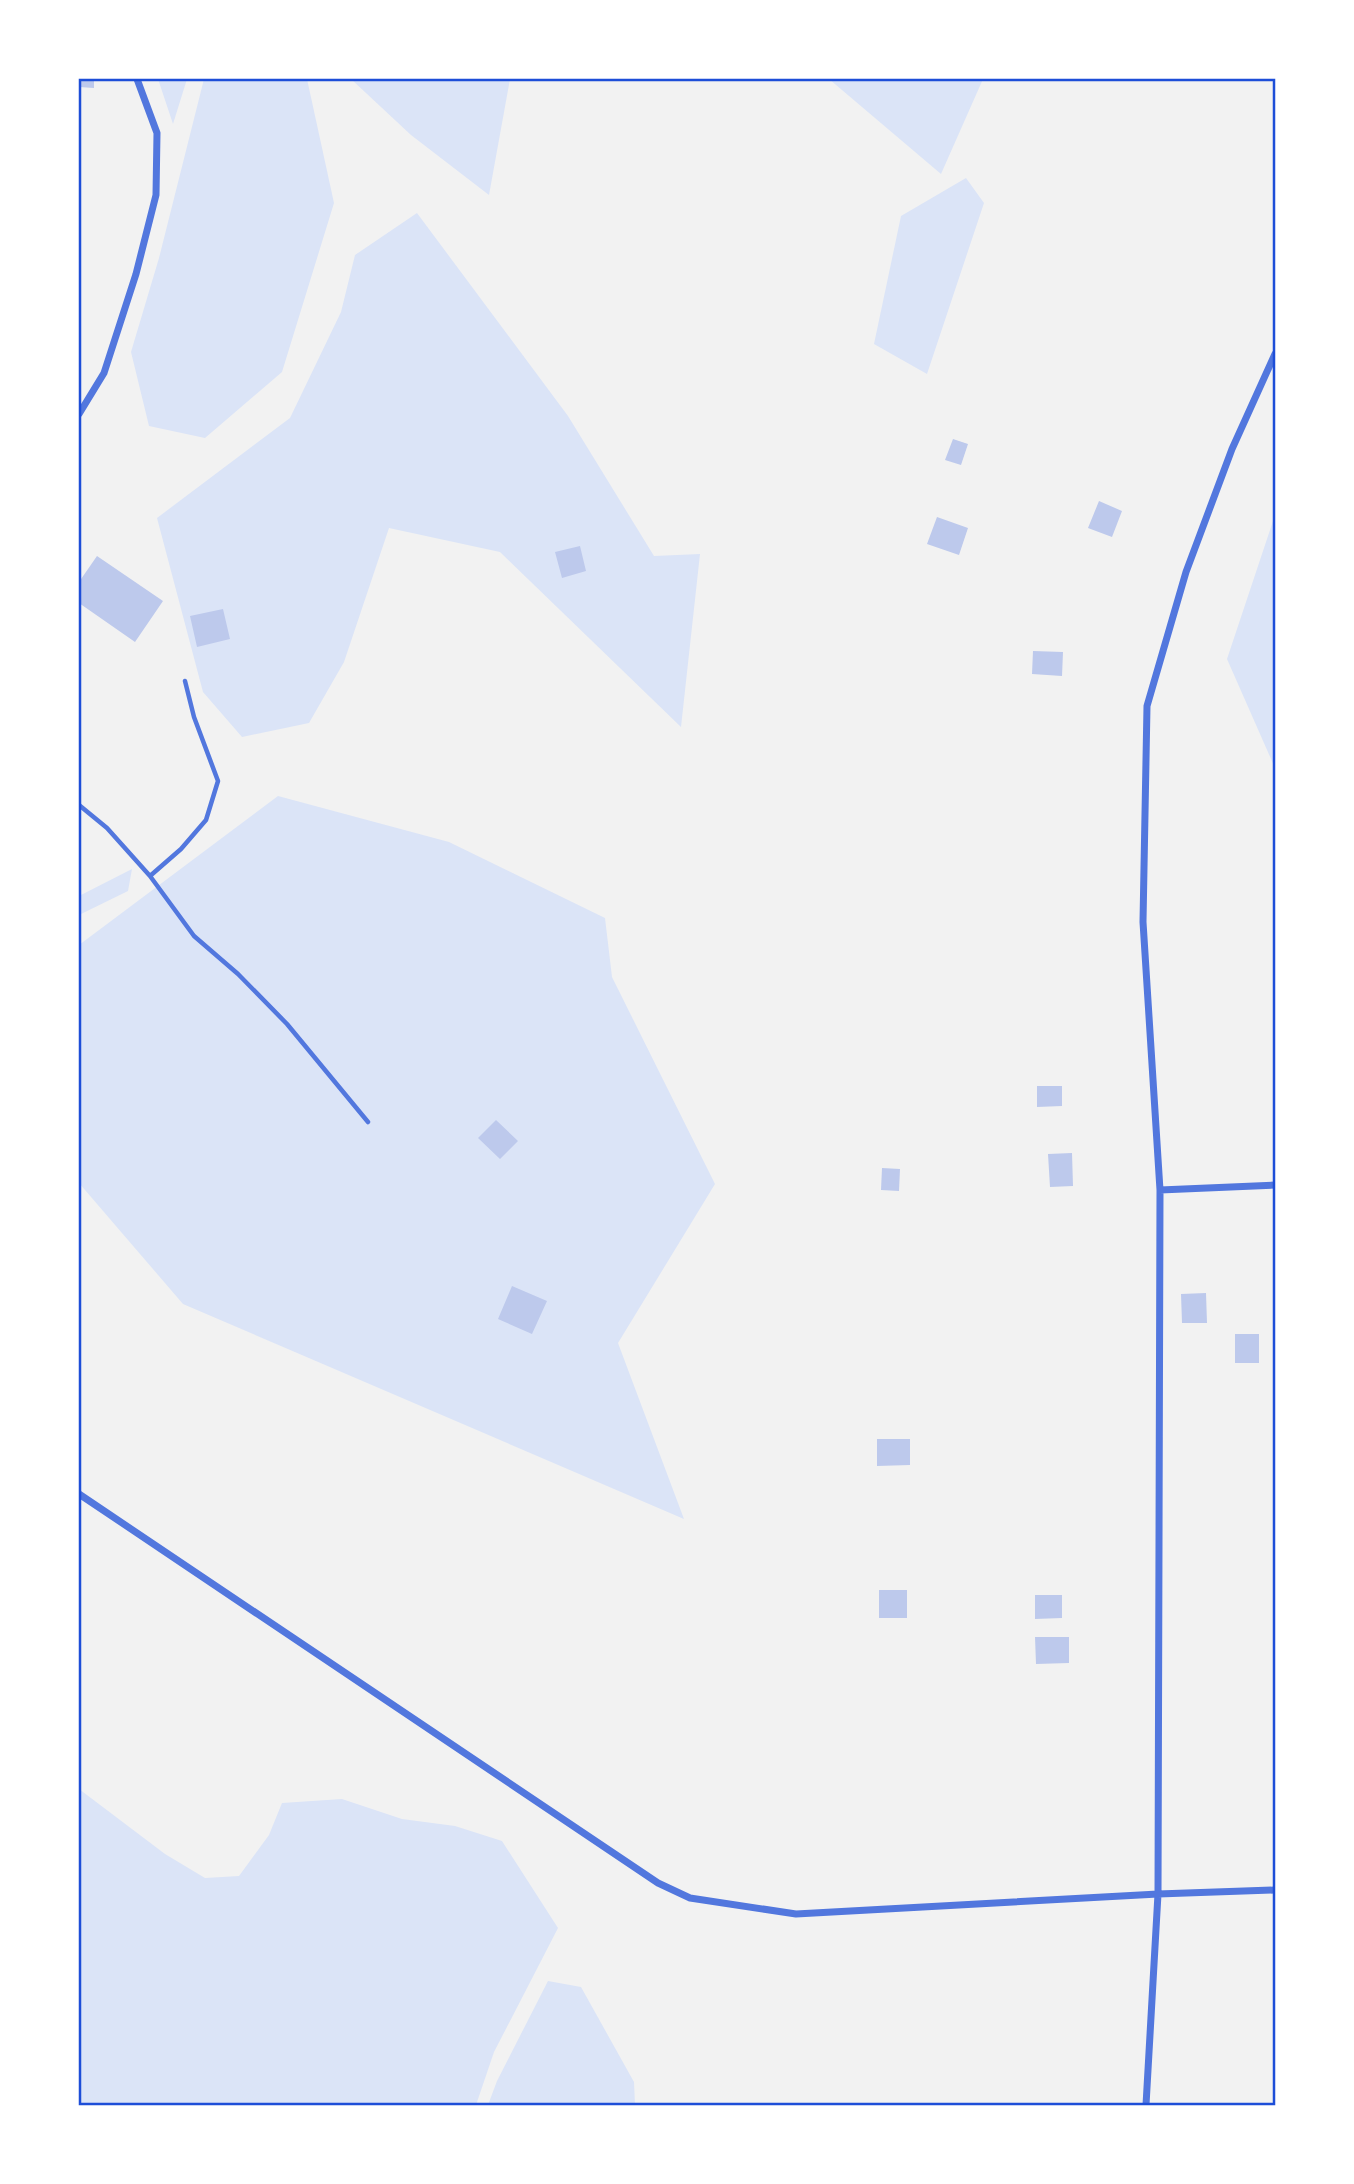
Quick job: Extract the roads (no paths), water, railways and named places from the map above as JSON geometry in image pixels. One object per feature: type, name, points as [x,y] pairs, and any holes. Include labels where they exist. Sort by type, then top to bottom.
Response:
[{"type":"street","points":[[79,414],[104,373],[136,274],[156,195],[157,133],[137,79]]},
{"type":"street","points":[[1146,2105],[1158,1894],[1160,1190],[1143,922],[1147,706],[1186,572],[1232,449],[1275,355]]},
{"type":"street","points":[[1160,1190],[1275,1185]]},
{"type":"street","points":[[79,1493],[657,1883],[690,1898],[796,1914],[1275,1890]]},
{"type":"lane","points":[[150,876],[181,849],[206,820],[218,781],[194,718],[185,681]]},
{"type":"lane","points":[[79,805],[107,828],[150,876],[194,936],[238,974],[287,1024],[368,1122]]}]
